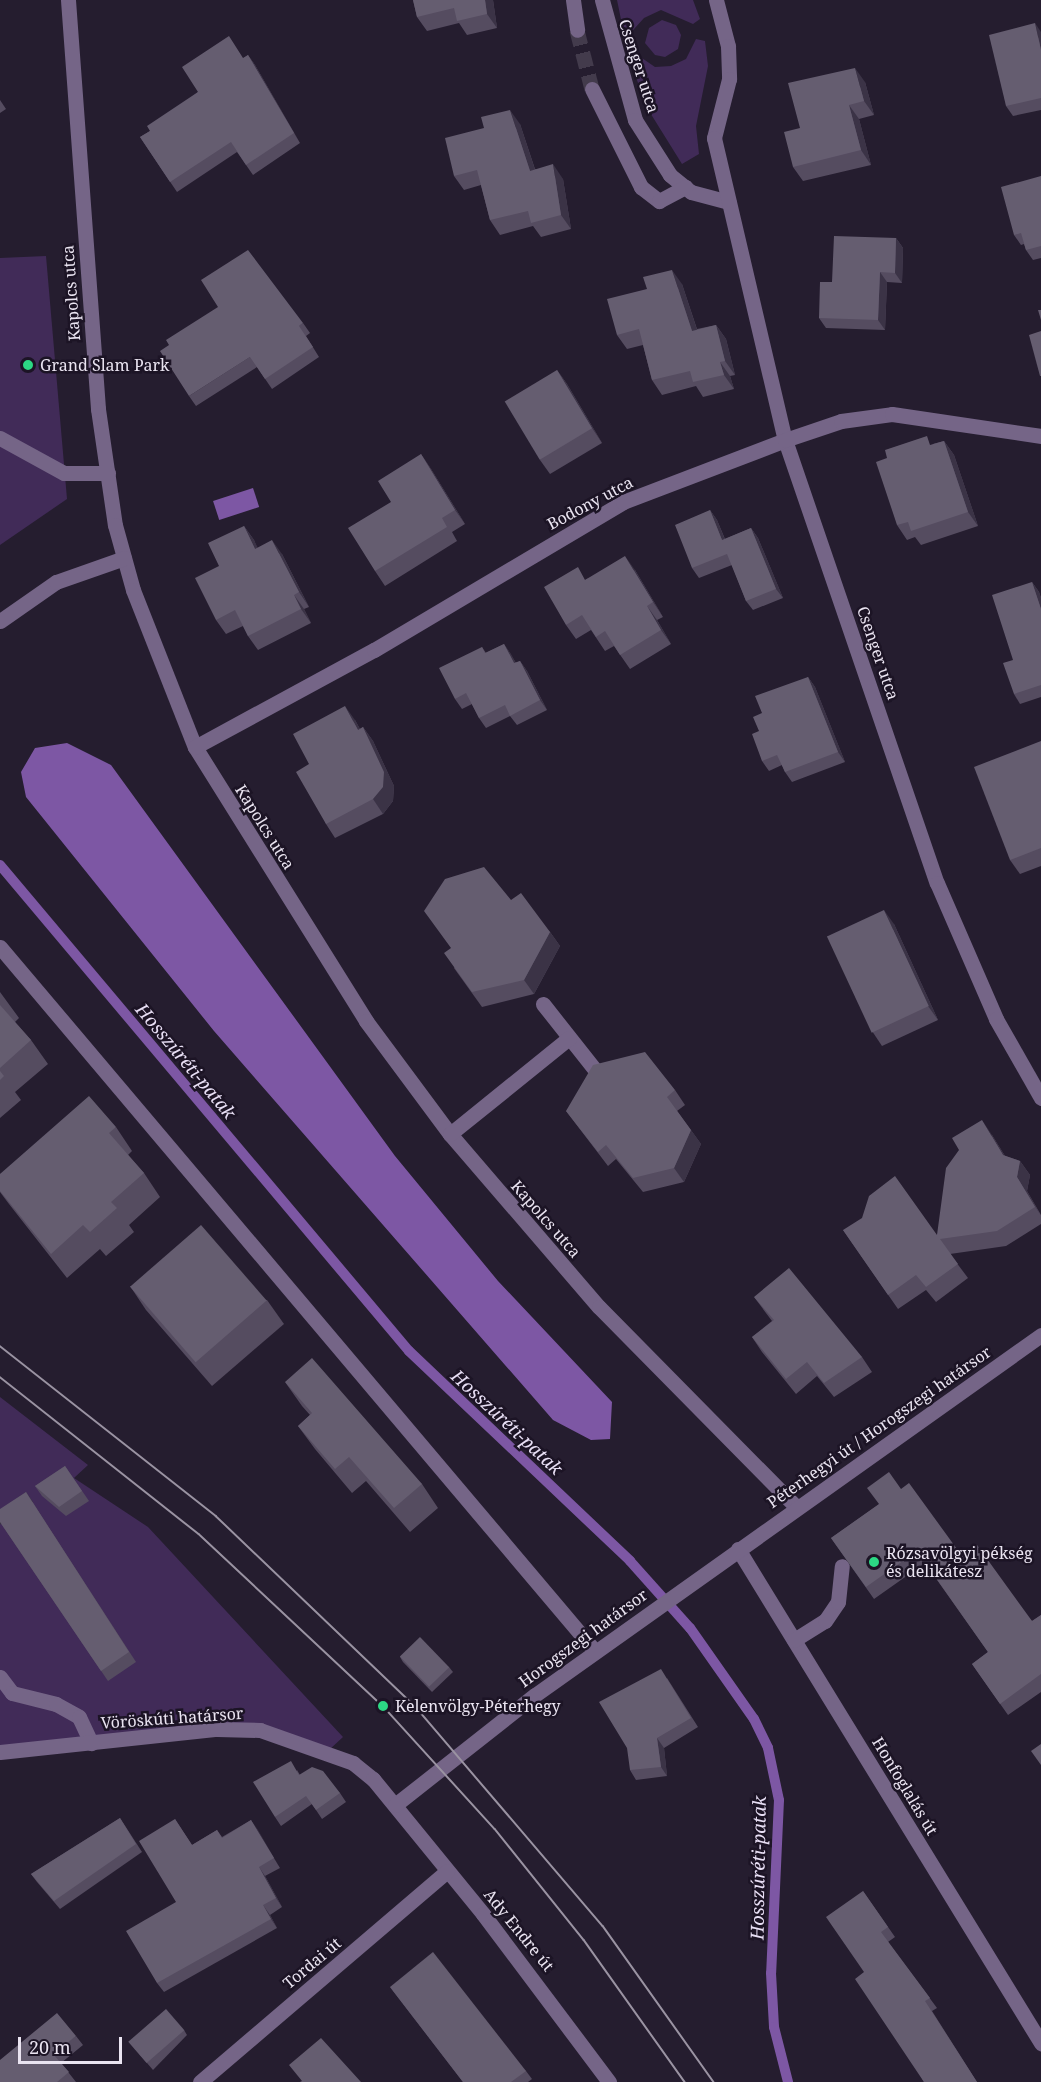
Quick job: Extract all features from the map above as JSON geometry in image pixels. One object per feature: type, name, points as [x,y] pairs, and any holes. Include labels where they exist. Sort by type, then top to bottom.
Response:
[{"type":"street","name":"Kapolcs utca","points":[[68,0],[98,409],[108,473],[124,558],[165,678],[195,747],[366,1021],[450,1134],[599,1307],[796,1507]]},
{"type":"street","points":[[573,0],[577,30]]},
{"type":"street","name":"Csenger utca","points":[[602,0],[635,120],[670,175],[685,187],[729,202]]},
{"type":"street","name":"Csenger utca","points":[[716,0],[728,46],[729,79],[714,138],[785,440],[937,883],[996,1019],[1041,1098]]},
{"type":"street","points":[[592,89],[641,187],[659,201],[685,187]]},
{"type":"street","name":"Bodony utca","points":[[195,747],[374,650],[623,502],[785,440],[841,421],[892,414],[1041,436]]},
{"type":"street","points":[[0,438],[64,473],[108,473]]},
{"type":"street","points":[[0,621],[56,582],[124,558]]},
{"type":"street","points":[[0,947],[595,1651]]},
{"type":"street","points":[[543,1004],[596,1071]]},
{"type":"street","points":[[450,1134],[569,1038]]},
{"type":"street","name":"Péterhegyi út / Horogszegi határsor","points":[[738,1549],[1041,1335]]},
{"type":"street","name":"Horogszegi határsor","points":[[395,1805],[595,1651],[738,1549]]},
{"type":"street","name":"Honfoglalás út","points":[[738,1549],[1041,2043]]},
{"type":"street","points":[[794,1640],[825,1621],[838,1602],[842,1566]]},
{"type":"street","points":[[0,1677],[6,1693],[56,1704],[79,1717],[91,1743]]},
{"type":"street","name":"Vöröskúti határsor","points":[[0,1752],[260,1730],[353,1763],[395,1805]]},
{"type":"street","name":"Ady Endre út","points":[[395,1805],[549,1997],[609,2082]]},
{"type":"street","name":"Tordai út","points":[[200,2082],[447,1871]]},
{"type":"shaded area","points":[[617,0],[693,0],[700,19],[693,24],[661,10],[644,18],[625,39]]},
{"type":"shaded area","points":[[662,20],[676,25],[681,35],[678,49],[665,57],[655,55],[645,43],[649,28]]},
{"type":"shaded area","points":[[696,39],[705,41],[708,66],[696,126],[699,154],[682,164],[649,111],[628,57],[636,54],[655,67],[671,66],[686,59]]},
{"type":"shaded area","name":"Grand Slam Park","points":[[46,256],[67,499],[0,545],[0,258]]},
{"type":"shaded area","points":[[253,488],[259,507],[219,520],[213,501]]},
{"type":"shaded area","points":[[67,743],[111,765],[395,1156],[498,1281],[612,1402],[610,1439],[591,1440],[553,1420],[214,1031],[26,797],[21,772],[35,748]]},
{"type":"shaded area","points":[[0,1397],[88,1465],[74,1478],[148,1527],[343,1737],[329,1750],[260,1730],[0,1752]]},
{"type":"building","points":[[413,0],[485,0],[487,14],[457,21],[454,8],[417,17]]},
{"type":"building","points":[[1035,23],[1041,50],[1041,98],[1006,106],[989,35]]},
{"type":"building","points":[[229,36],[243,58],[248,55],[294,133],[246,165],[231,142],[170,182],[140,137],[150,131],[147,126],[198,92],[182,67]]},
{"type":"building","points":[[855,68],[864,101],[849,105],[861,150],[793,167],[784,132],[800,128],[788,83]]},
{"type":"building","points":[[510,110],[530,171],[553,164],[561,215],[531,223],[528,211],[490,220],[477,170],[454,176],[445,138],[484,128],[481,117]]},
{"type":"building","points":[[1041,176],[1041,246],[1026,250],[1021,233],[1014,235],[1001,187]]},
{"type":"building","points":[[834,236],[896,238],[895,273],[880,272],[878,320],[819,318],[820,282],[832,282]]},
{"type":"building","points":[[248,250],[303,323],[299,326],[313,347],[265,379],[250,357],[189,396],[160,351],[169,345],[166,340],[218,307],[201,280]]},
{"type":"building","points":[[672,270],[692,331],[716,325],[725,361],[720,362],[724,375],[693,382],[690,371],[652,380],[639,329],[617,335],[607,299],[647,289],[643,277]]},
{"type":"building","points":[[1041,331],[1041,376],[1040,376],[1029,335]]},
{"type":"building","points":[[557,370],[592,428],[540,460],[505,401]]},
{"type":"building","points":[[927,436],[930,445],[944,441],[968,512],[911,531],[908,522],[897,525],[876,462],[887,458],[885,450]]},
{"type":"building","points":[[421,454],[455,510],[442,518],[447,527],[375,571],[348,528],[391,502],[378,481]]},
{"type":"building","points":[[710,510],[722,540],[751,528],[776,589],[746,601],[727,554],[692,568],[675,525]]},
{"type":"building","points":[[244,526],[255,549],[272,540],[299,592],[294,595],[301,609],[248,636],[235,610],[216,620],[195,578],[219,566],[208,543]]},
{"type":"building","points":[[625,556],[653,602],[647,606],[661,630],[620,655],[605,631],[596,637],[582,615],[566,625],[544,587],[578,567],[585,580]]},
{"type":"building","points":[[1032,582],[1041,609],[1041,685],[1014,694],[1003,663],[1013,660],[992,595]]},
{"type":"building","points":[[504,644],[514,663],[520,661],[540,700],[510,716],[505,705],[479,718],[466,693],[455,699],[439,668],[482,647],[485,653]]},
{"type":"building","points":[[808,677],[838,752],[785,772],[777,755],[762,761],[752,734],[759,731],[753,717],[762,713],[755,696]]},
{"type":"building","points":[[345,706],[358,730],[363,727],[384,772],[383,787],[373,799],[326,824],[296,772],[309,764],[293,734]]},
{"type":"building","points":[[1041,741],[1041,848],[1010,860],[974,767]]},
{"type":"building","points":[[484,867],[511,900],[521,893],[550,932],[524,980],[472,992],[444,953],[451,948],[424,911],[445,879]]},
{"type":"building","points":[[884,910],[929,1006],[872,1033],[827,937]]},
{"type":"building","points":[[0,1005],[31,1040],[0,1068]]},
{"type":"building","points":[[645,1052],[675,1090],[667,1097],[691,1130],[674,1168],[633,1178],[606,1145],[598,1152],[566,1111],[593,1065]]},
{"type":"building","points":[[89,1096],[116,1127],[109,1133],[144,1173],[111,1202],[117,1208],[90,1232],[83,1225],[51,1254],[0,1191],[0,1174]]},
{"type":"building","points":[[982,1120],[1003,1155],[1020,1161],[1017,1177],[1035,1207],[997,1231],[940,1239],[958,1264],[926,1287],[916,1275],[888,1295],[843,1230],[862,1218],[869,1196],[895,1176],[937,1235],[946,1168],[959,1150],[952,1138]]},
{"type":"building","points":[[201,1225],[267,1300],[196,1362],[130,1287]]},
{"type":"building","points":[[789,1268],[862,1357],[824,1383],[807,1362],[786,1379],[752,1337],[774,1320],[754,1297]]},
{"type":"building","points":[[312,1358],[422,1484],[394,1508],[349,1457],[335,1469],[298,1426],[312,1413],[285,1382]]},
{"type":"building","points":[[65,1466],[82,1491],[59,1507],[35,1486]]},
{"type":"building","points":[[889,1472],[901,1489],[909,1483],[962,1556],[977,1545],[1032,1621],[1041,1615],[1041,1674],[1000,1704],[972,1664],[988,1652],[917,1551],[866,1587],[831,1538],[879,1504],[867,1488]]},
{"type":"building","points":[[26,1492],[129,1652],[101,1671],[0,1522],[0,1509]]},
{"type":"building","points":[[420,1637],[449,1667],[429,1687],[400,1656]]},
{"type":"building","points":[[661,1669],[691,1718],[657,1738],[661,1767],[630,1770],[627,1748],[599,1702]]},
{"type":"building","points":[[1041,1744],[1041,1765],[1031,1751]]},
{"type":"building","points":[[291,1761],[299,1775],[312,1767],[323,1771],[340,1793],[316,1810],[306,1796],[275,1817],[253,1782]]},
{"type":"building","points":[[120,1818],[136,1844],[54,1901],[31,1874]]},
{"type":"building","points":[[175,1819],[192,1845],[217,1830],[222,1838],[251,1820],[274,1858],[259,1867],[276,1898],[263,1905],[271,1919],[157,1983],[126,1931],[176,1902],[139,1841]]},
{"type":"building","points":[[863,1891],[888,1927],[881,1932],[930,1998],[925,2001],[977,2082],[924,2082],[855,1979],[864,1972],[826,1917]]},
{"type":"building","points":[[433,1952],[526,2071],[511,2082],[463,2082],[390,1987]]},
{"type":"building","points":[[166,2009],[184,2030],[147,2063],[128,2042]]},
{"type":"building","points":[[57,2013],[76,2036],[53,2054],[69,2072],[57,2082],[0,2082],[0,2060]]},
{"type":"building","points":[[321,2038],[361,2082],[300,2082],[302,2081],[289,2065]]},
{"type":"waterway","name":"Hosszúréti-patak","points":[[0,865],[409,1351],[630,1561],[690,1628],[754,1719],[768,1748],[779,1800],[771,1973],[774,2027],[788,2082]]},
{"type":"tunnel","points":[[577,30],[592,89]]},
{"type":"tram line","points":[[0,1346],[216,1516],[415,1706],[603,1926],[714,2082]]},
{"type":"tram line","points":[[0,1377],[199,1534],[383,1706],[495,1829],[584,1940],[685,2082]]},
{"type":"place","name":"Grand Slam Park","points":[[28,365]]},
{"type":"place","name":"Rózsavölgyi pékség és delikátesz","points":[[874,1562]]},
{"type":"place","name":"Kelenvölgy-Péterhegy","points":[[383,1706]]}]
